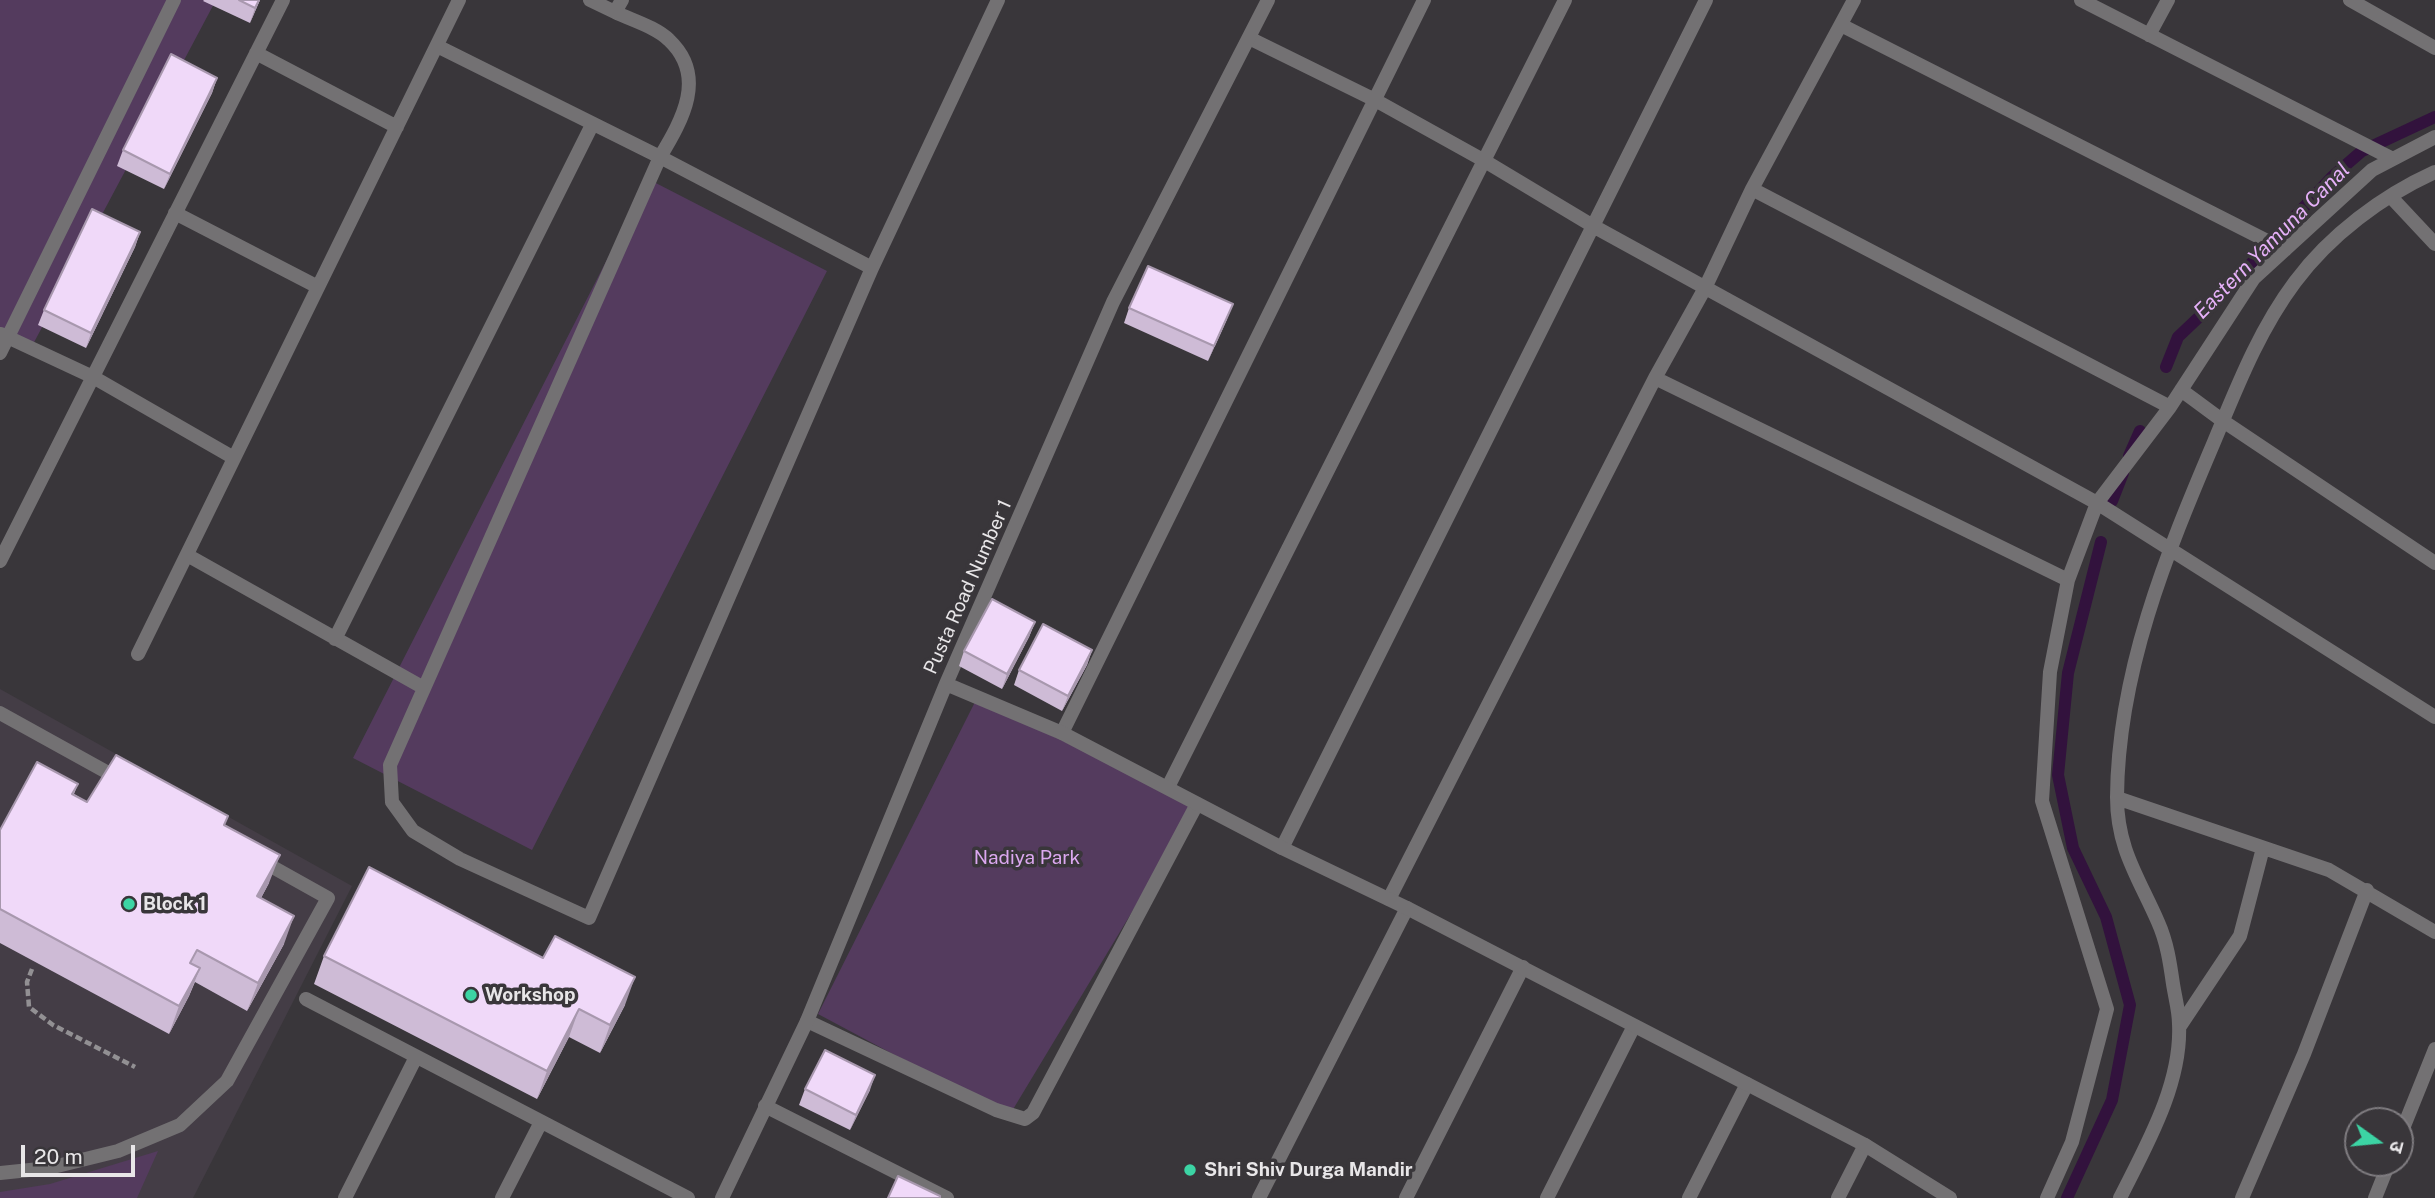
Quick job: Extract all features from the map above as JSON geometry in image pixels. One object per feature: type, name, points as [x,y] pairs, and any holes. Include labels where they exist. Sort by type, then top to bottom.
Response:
[{"type":"street","points":[[0,353],[4,335],[174,0]]},
{"type":"street","points":[[0,561],[283,0]]},
{"type":"street","points":[[138,654],[460,0]]},
{"type":"street","points":[[590,0],[619,6],[667,38],[688,63],[689,94],[679,127],[660,157],[390,765],[393,802],[413,831],[460,859],[589,918],[872,268],[998,0]]},
{"type":"street","name":"Pusta Road Number 1","points":[[722,1198],[807,1021],[946,684],[1113,302],[1268,0]]},
{"type":"street","points":[[1062,733],[1424,0]]},
{"type":"street","points":[[1168,787],[1565,0]]},
{"type":"street","points":[[1282,848],[1706,0]]},
{"type":"street","points":[[1389,899],[1655,378],[1705,288],[1752,190],[1854,0]]},
{"type":"street","points":[[2081,0],[2390,158]]},
{"type":"street","points":[[2149,35],[2168,0]]},
{"type":"street","points":[[2350,0],[2435,48]]},
{"type":"street","points":[[1841,25],[2284,249]]},
{"type":"street","points":[[1249,38],[1374,100],[1705,288],[2100,499],[2169,547],[2435,717]]},
{"type":"street","points":[[437,46],[660,157],[872,268]]},
{"type":"street","points":[[256,53],[397,127]]},
{"type":"street","points":[[335,639],[592,125]]},
{"type":"street","points":[[2047,1198],[2071,1142],[2107,1009],[2042,801],[2050,672],[2068,580],[2100,499],[2170,407],[2254,278],[2372,170],[2390,158],[2435,137]]},
{"type":"street","points":[[2120,1198],[2148,1141],[2172,1079],[2180,1026],[2166,944],[2128,864],[2119,827],[2117,798],[2121,735],[2141,634],[2169,547],[2255,346],[2295,282],[2335,237],[2391,197],[2435,172]]},
{"type":"street","points":[[1752,190],[2170,407]]},
{"type":"street","points":[[2391,197],[2435,244]]},
{"type":"street","points":[[176,213],[318,288]]},
{"type":"street","points":[[4,335],[93,377],[234,458]]},
{"type":"street","points":[[1655,378],[2068,580]]},
{"type":"street","points":[[2181,390],[2435,563]]},
{"type":"street","points":[[187,555],[424,688]]},
{"type":"street","points":[[946,684],[1062,733],[1282,848],[1523,967],[1865,1144],[1950,1198]]},
{"type":"street","points":[[0,713],[136,789]]},
{"type":"street","points":[[2117,798],[2329,870],[2435,932]]},
{"type":"street","points":[[807,1021],[996,1110],[1025,1119],[1033,1113],[1196,804]]},
{"type":"street","points":[[2180,1026],[2240,936],[2263,848]]},
{"type":"street","points":[[0,1173],[48,1168],[118,1151],[180,1125],[228,1081],[328,898],[244,850]]},
{"type":"street","points":[[2242,1198],[2304,1054],[2367,890]]},
{"type":"street","points":[[1259,1198],[1407,908]]},
{"type":"street","points":[[1406,1198],[1523,967]]},
{"type":"street","points":[[306,999],[688,1198]]},
{"type":"street","points":[[1547,1198],[1634,1026]]},
{"type":"street","points":[[2412,1107],[2435,1049]]},
{"type":"street","points":[[345,1198],[416,1057]]},
{"type":"street","points":[[1689,1198],[1747,1084]]},
{"type":"street","points":[[765,1106],[947,1198]]},
{"type":"street","points":[[502,1198],[541,1122]]},
{"type":"street","points":[[1838,1198],[1865,1144]]},
{"type":"street","points":[[2375,1198],[2383,1177]]},
{"type":"path","points":[[32,969],[27,982],[29,1007],[53,1025],[135,1067]]},
{"type":"shaded area","points":[[0,689],[352,886],[193,1198],[0,1198]]},
{"type":"green space","points":[[0,0],[216,0],[31,348],[0,333]]},
{"type":"green space","points":[[648,179],[827,271],[532,850],[353,758]]},
{"type":"green space","name":"Nadiya Park","points":[[976,700],[1197,804],[1009,1116],[818,1014]]},
{"type":"green space","points":[[158,1151],[137,1198],[0,1198],[0,1192],[50,1184]]},
{"type":"building","points":[[239,0],[259,0],[255,8]]},
{"type":"building","points":[[171,54],[217,78],[170,174],[123,150]]},
{"type":"building","points":[[92,209],[140,232],[91,333],[44,310]]},
{"type":"building","points":[[1148,266],[1233,304],[1214,346],[1129,308]]},
{"type":"building","points":[[992,599],[1035,622],[1007,674],[964,651]]},
{"type":"building","points":[[1043,624],[1092,650],[1068,696],[1019,670]]},
{"type":"building","name":"Block 1","points":[[116,755],[228,816],[224,825],[280,855],[257,896],[294,916],[258,983],[197,950],[190,963],[200,968],[179,1006],[0,909],[0,830],[37,762],[78,784],[72,794],[87,802]]},
{"type":"building","name":"Workshop","points":[[369,867],[543,958],[555,936],[635,977],[610,1025],[579,1009],[547,1071],[324,956]]},
{"type":"building","points":[[825,1050],[875,1075],[856,1115],[805,1089]]},
{"type":"building","points":[[898,1176],[940,1196],[940,1198],[888,1198]]},
{"type":"waterway","name":"Eastern Yamuna Canal","points":[[2166,367],[2178,337],[2217,300],[2332,177],[2362,151],[2435,117]]},
{"type":"waterway","name":"Eastern Yamuna Canal","points":[[2129,456],[2140,431]]},
{"type":"waterway","name":"Eastern Yamuna Canal","points":[[2112,501],[2123,473]]},
{"type":"waterway","name":"Eastern Yamuna Canal","points":[[2067,1198],[2112,1100],[2130,1005],[2106,917],[2073,848],[2058,775],[2068,673],[2101,542]]},
{"type":"place","name":"Block 1","points":[[129,904]]},
{"type":"place","name":"Workshop","points":[[471,995]]},
{"type":"place","name":"Shri Shiv Durga Mandir","points":[[1190,1170]]}]
